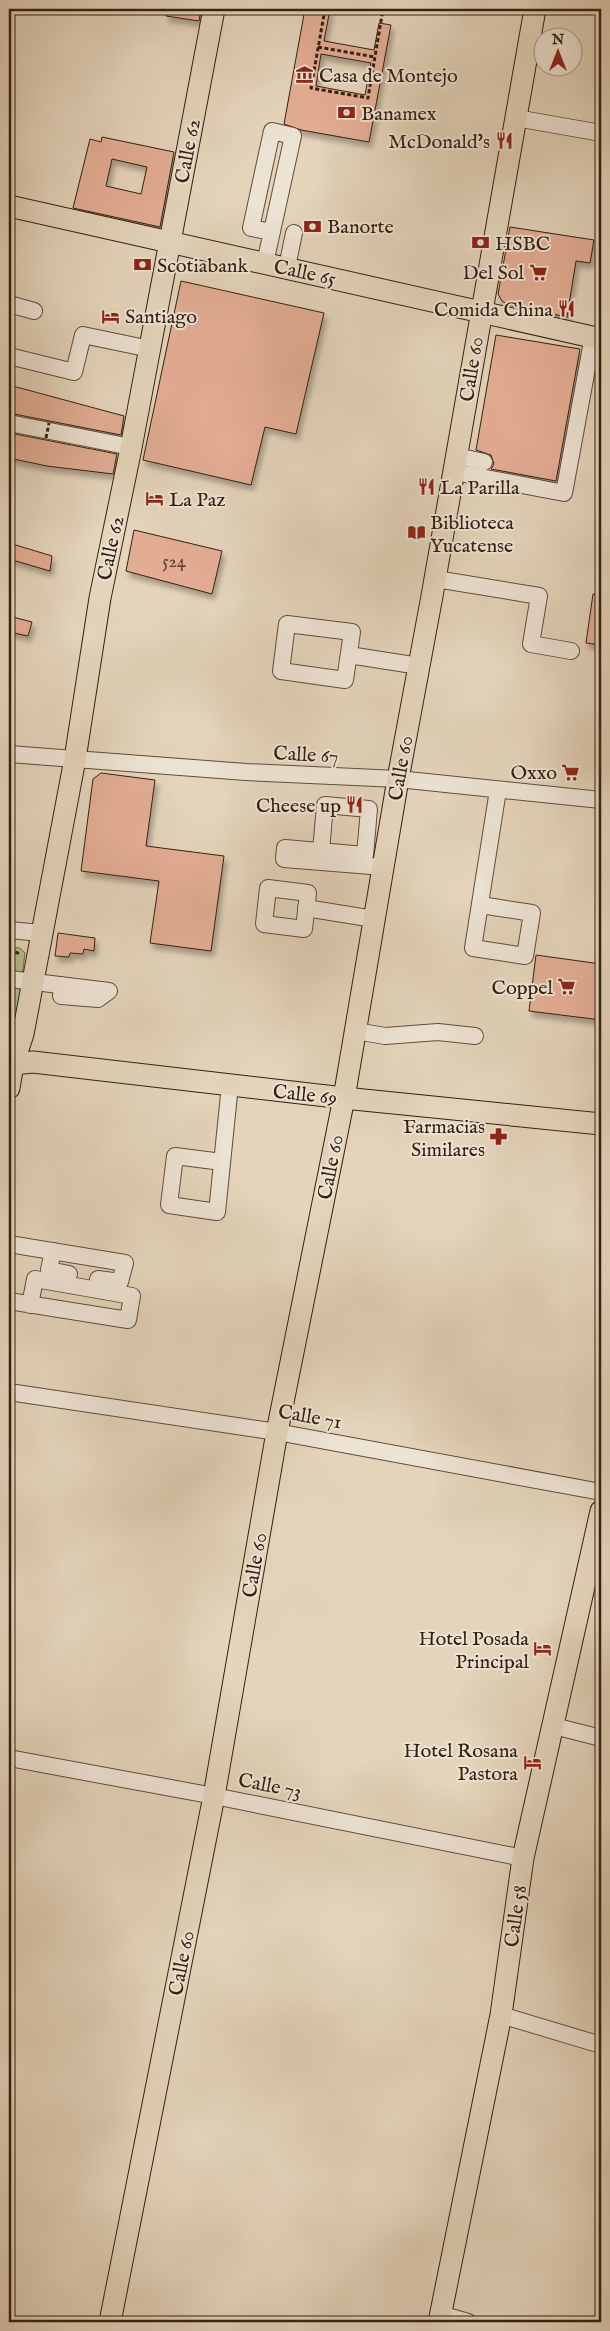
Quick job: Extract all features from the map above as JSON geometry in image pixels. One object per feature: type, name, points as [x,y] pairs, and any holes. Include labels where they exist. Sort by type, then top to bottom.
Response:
[{"type":"main road","name":"Calle 62","points":[[9,1088],[11,1064],[20,1046],[75,759],[100,598],[131,448],[214,9]]},
{"type":"main road","name":"Calle 60","points":[[110,2322],[214,1796],[277,1432],[344,1098],[398,779],[436,579],[461,465],[480,313],[535,9]]},
{"type":"main road","name":"Calle 65","points":[[9,206],[449,304],[596,343]]},
{"type":"main road","name":"Calle 69","points":[[11,1064],[33,1062],[344,1098],[601,1124]]},
{"type":"main road","name":"Calle 58","points":[[440,2318],[501,2015],[523,1858],[601,1511]]},
{"type":"street","points":[[516,118],[601,133]]},
{"type":"street","points":[[265,263],[272,232],[293,136],[272,131],[251,228],[272,232]]},
{"type":"street","points":[[287,267],[294,233]]},
{"type":"street","points":[[9,304],[34,311]]},
{"type":"street","points":[[9,356],[74,372],[83,335],[150,349]]},
{"type":"street","points":[[461,465],[561,494],[566,490],[596,343]]},
{"type":"street","points":[[9,422],[131,448]]},
{"type":"street","points":[[461,465],[484,462]]},
{"type":"street","points":[[436,579],[539,596],[531,644],[570,651]]},
{"type":"street","points":[[287,624],[352,632],[349,656],[345,680],[281,671],[287,624]]},
{"type":"street","points":[[349,656],[419,666]]},
{"type":"street","name":"Calle 67","points":[[9,754],[246,772],[398,779],[601,800]]},
{"type":"street","points":[[481,905],[498,790]]},
{"type":"street","points":[[321,851],[285,848],[284,859],[383,868]]},
{"type":"street","points":[[306,908],[374,919]]},
{"type":"street","points":[[9,930],[41,933]]},
{"type":"street","points":[[9,979],[62,985]]},
{"type":"street","points":[[356,1031],[385,1036],[438,1032],[475,1036]]},
{"type":"street","points":[[222,1162],[230,1085]]},
{"type":"street","points":[[9,1244],[53,1251]]},
{"type":"street","points":[[9,1301],[30,1305],[128,1320],[132,1296],[35,1279],[30,1305]]},
{"type":"street","name":"Calle 71","points":[[9,1392],[277,1432],[601,1492]]},
{"type":"street","points":[[554,1726],[601,1738]]},
{"type":"street","name":"Calle 73","points":[[9,1758],[214,1796],[523,1858]]},
{"type":"street","points":[[501,2015],[601,2045]]},
{"type":"street","points":[[440,2318],[468,2322]]},
{"type":"path","points":[[325,9],[310,88],[368,98],[384,9]]},
{"type":"path","points":[[318,47],[375,57]]},
{"type":"path","points":[[46,438],[49,423]]},
{"type":"green space","points":[[9,947],[20,948],[25,953],[14,1038],[9,1046]]},
{"type":"building","points":[[167,9],[201,9],[199,21],[166,16]]},
{"type":"building","name":"Casa de Montejo","points":[[305,9],[330,9],[324,41],[374,50],[379,23],[391,25],[369,142],[301,130],[284,124]],"holes":[[[321,54],[371,63],[365,95],[316,86]]]},
{"type":"building","points":[[102,137],[174,152],[160,227],[73,208],[90,139],[101,142]],"holes":[[[112,159],[147,167],[141,194],[106,186]]]},
{"type":"building","name":"Del Sol","points":[[510,227],[594,240],[590,263],[576,261],[567,317],[509,305],[502,301],[498,294]]},
{"type":"building","points":[[181,281],[324,313],[296,434],[265,427],[251,485],[143,460]]},
{"type":"building","points":[[496,335],[580,349],[556,481],[491,469],[494,464],[491,455],[476,450]]},
{"type":"building","points":[[9,385],[124,416],[121,435],[9,413]]},
{"type":"building","points":[[10,433],[117,454],[113,474],[47,466],[9,458]]},
{"type":"building","points":[[134,530],[222,551],[212,594],[126,571]]},
{"type":"building","points":[[9,543],[52,556],[50,571],[9,559]]},
{"type":"building","points":[[593,594],[601,595],[601,645],[586,643]]},
{"type":"building","points":[[9,616],[32,622],[28,636],[9,632]]},
{"type":"building","points":[[101,773],[155,780],[146,846],[224,856],[211,951],[150,943],[159,881],[81,871],[93,779]]},
{"type":"building","points":[[58,933],[95,938],[94,951],[84,949],[83,954],[70,953],[69,957],[55,956]]},
{"type":"building","name":"Coppel","points":[[536,955],[601,964],[601,1020],[529,1011]]},
{"type":"place","name":"Casa de Montejo","points":[[305,75]]},
{"type":"place","name":"Banamex","points":[[347,113]]},
{"type":"place","name":"McDonald's","points":[[504,141]]},
{"type":"place","name":"Banorte","points":[[313,226]]},
{"type":"place","name":"HSBC","points":[[481,243]]},
{"type":"place","name":"Scotiabank","points":[[143,265]]},
{"type":"place","name":"Del Sol","points":[[538,272]]},
{"type":"place","name":"Comida China","points":[[567,309]]},
{"type":"place","name":"Santiago","points":[[111,316]]},
{"type":"place","name":"La Parilla","points":[[426,487]]},
{"type":"place","name":"La Paz","points":[[155,499]]},
{"type":"place","name":"Biblioteca Yucatense","points":[[416,533]]},
{"type":"place","name":"Oxxo","points":[[571,772]]},
{"type":"place","name":"Cheese up","points":[[355,805]]},
{"type":"place","name":"Coppel","points":[[567,987]]},
{"type":"place","name":"Farmacias Similares","points":[[499,1137]]},
{"type":"place","name":"Hotel Posada Principal","points":[[543,1649]]},
{"type":"place","name":"Hotel Rosana Pastora","points":[[532,1762]]}]
